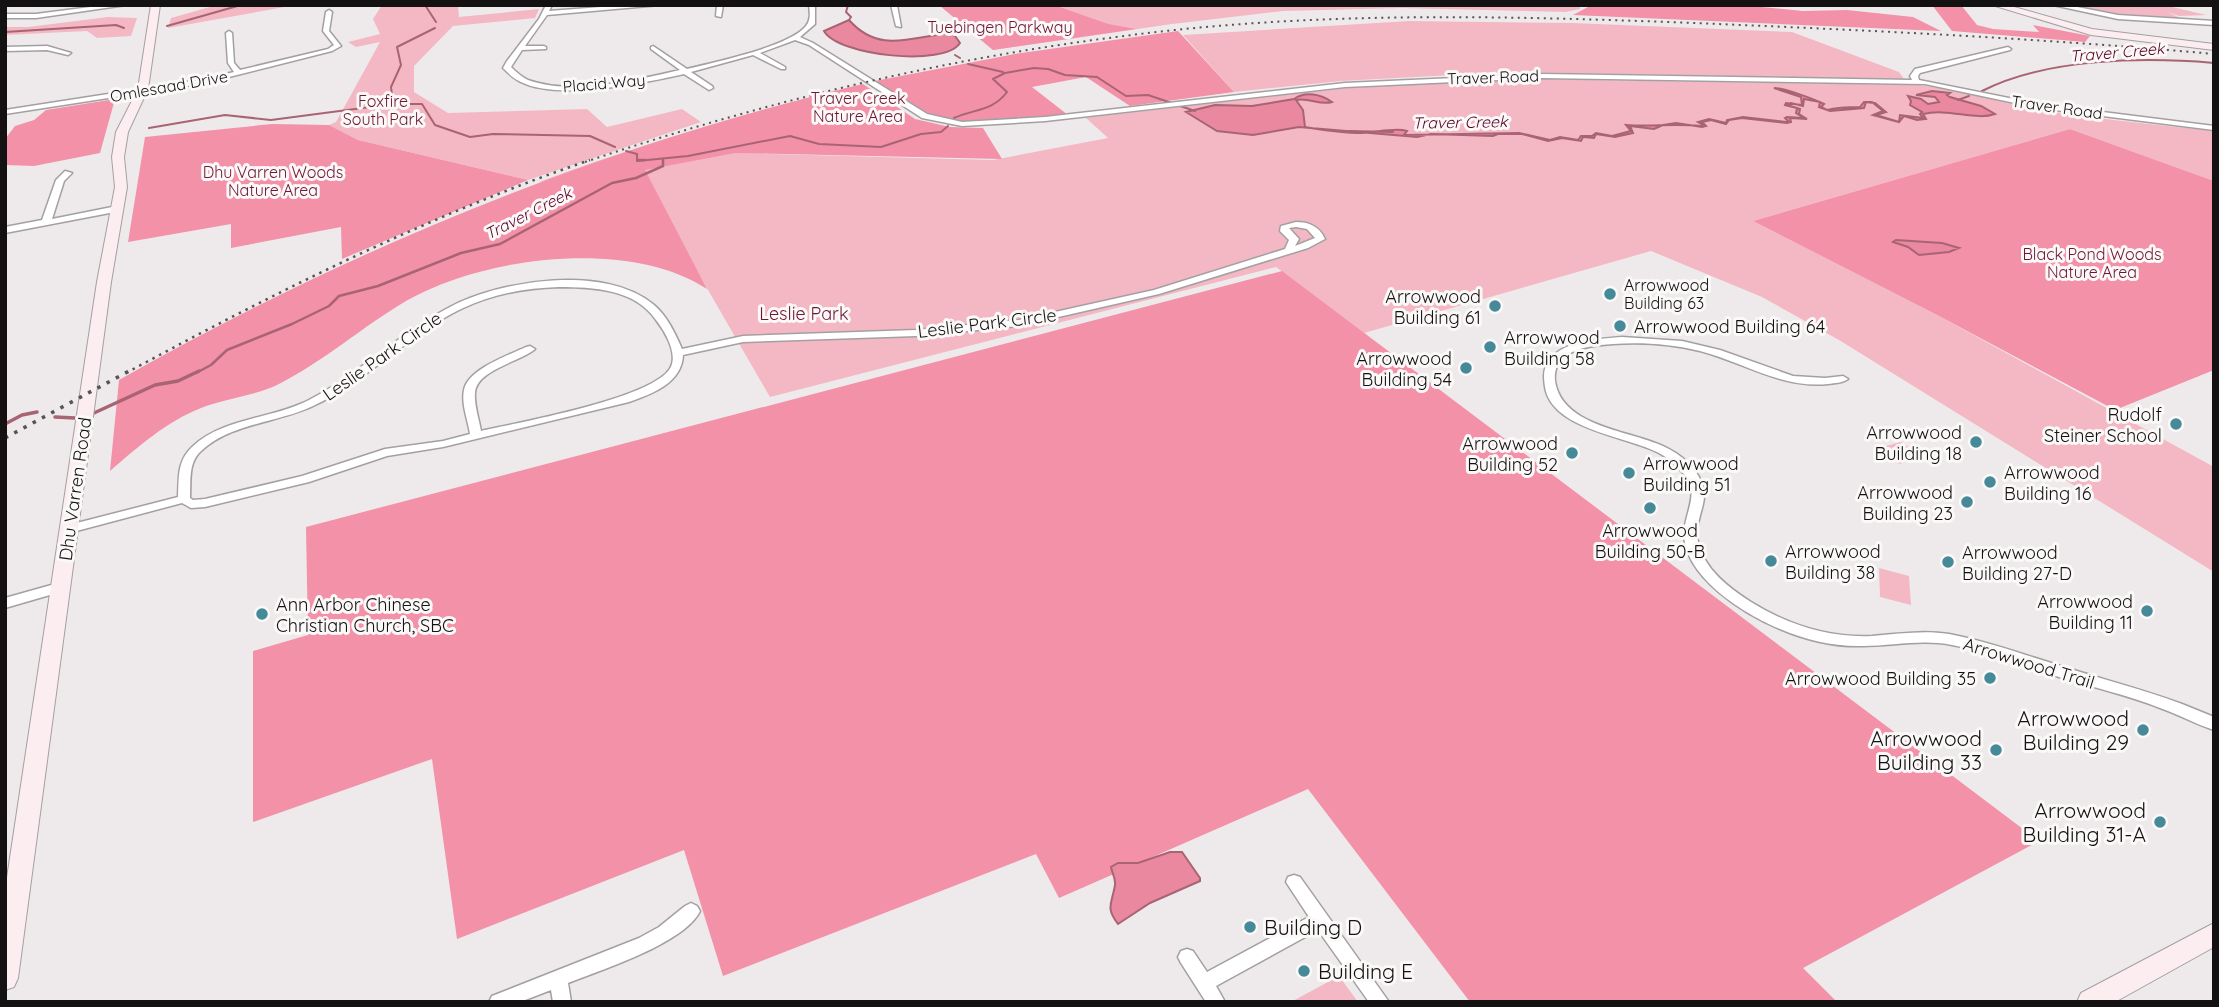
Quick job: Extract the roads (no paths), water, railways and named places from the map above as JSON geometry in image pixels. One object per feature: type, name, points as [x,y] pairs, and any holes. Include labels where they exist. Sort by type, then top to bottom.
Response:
[{"type":"main road","name":"Dhu Varren Road","points":[[5,978],[121,187],[118,157],[122,132],[141,92],[156,5]]},
{"type":"main road","points":[[1996,5],[2091,32],[2214,47]]},
{"type":"main road","points":[[2090,1002],[2214,933]]},
{"type":"street","points":[[5,16],[36,16],[123,5]]},
{"type":"street","points":[[547,9],[657,5]]},
{"type":"street","points":[[719,16],[720,5]]},
{"type":"street","points":[[794,37],[812,23],[812,5]]},
{"type":"street","points":[[894,5],[899,26]]},
{"type":"street","points":[[2056,5],[2118,18],[2214,23]]},
{"type":"street","points":[[646,6],[646,16]]},
{"type":"street","name":"Placid Way","points":[[547,9],[507,68],[513,77],[542,86],[615,85],[687,71],[755,52],[794,37]]},
{"type":"street","name":"Omlesaad Drive","points":[[5,112],[239,74],[330,50],[338,46],[328,38],[326,31],[329,12]]},
{"type":"street","points":[[229,33],[231,63],[239,74]]},
{"type":"street","name":"Traver Road","points":[[794,37],[811,44],[925,116],[949,122],[994,124],[1321,87],[1500,76],[1917,82],[2039,106],[2214,128]]},
{"type":"street","points":[[5,49],[47,48],[68,53]]},
{"type":"street","points":[[519,48],[544,48]]},
{"type":"street","name":"Placid Way","points":[[653,48],[709,88]]},
{"type":"street","points":[[1917,82],[1913,76],[1918,71],[2008,49]]},
{"type":"street","points":[[755,52],[783,68]]},
{"type":"street","points":[[46,222],[60,180],[68,173]]},
{"type":"street","points":[[5,230],[117,209]]},
{"type":"street","name":"Leslie Park Circle","points":[[187,501],[186,465],[200,446],[227,432],[277,417],[331,393],[435,317],[479,297],[512,289],[545,285],[617,290],[653,307],[663,321],[678,353],[743,339],[915,333],[1019,323],[1156,292],[1289,249]]},
{"type":"street","name":"Arrowwood Trail","points":[[1843,379],[1813,382],[1779,378],[1707,349],[1665,342],[1599,343],[1576,347],[1563,353],[1552,363],[1548,379],[1553,398],[1564,412],[1591,426],[1655,446],[1687,469],[1699,492],[1690,536],[1701,563],[1728,593],[1767,617],[1801,631],[1834,639],[1869,641],[1915,636],[1968,643],[2163,703],[2214,724]]},
{"type":"street","points":[[476,436],[469,391],[472,383],[479,375],[530,349]]},
{"type":"street","points":[[69,534],[187,501],[205,503],[305,479],[384,453],[476,436],[640,394],[667,379],[677,364],[678,353]]},
{"type":"street","points":[[5,603],[62,587]]},
{"type":"street","points":[[1294,882],[1380,1002]]},
{"type":"street","points":[[498,1002],[645,944],[665,933],[691,911]]},
{"type":"street","points":[[1204,983],[1321,920]]},
{"type":"street","points":[[1187,957],[1216,1002]]},
{"type":"street","points":[[558,978],[562,1002]]},
{"type":"waterway","points":[[167,26],[241,5]]},
{"type":"waterway","points":[[425,5],[436,22]]},
{"type":"waterway","points":[[848,5],[846,12],[851,17],[849,20]]},
{"type":"waterway","points":[[5,32],[116,25],[124,28]]},
{"type":"waterway","points":[[393,104],[391,87],[401,65],[397,47],[435,28]]},
{"type":"waterway","points":[[955,55],[960,58]]},
{"type":"waterway","name":"Traver Creek","points":[[1982,91],[2035,72],[2096,62],[2157,60],[2214,63]]},
{"type":"waterway","points":[[968,64],[1003,72]]},
{"type":"waterway","name":"Traver Creek","points":[[954,118],[989,106],[1002,98],[1007,92],[993,79],[1005,73],[1034,68],[1048,69],[1065,75],[1097,77],[1126,96],[1148,95],[1195,111]]},
{"type":"waterway","name":"Traver Creek","points":[[1958,100],[1969,96]]},
{"type":"waterway","points":[[149,128],[225,115],[271,120],[393,104]]},
{"type":"waterway","points":[[393,104],[422,104],[435,125],[470,137],[493,134],[590,136],[615,147]]},
{"type":"waterway","name":"Traver Creek","points":[[637,160],[688,156],[790,136],[819,144],[881,147],[921,134],[941,132],[948,126]]},
{"type":"waterway","name":"Traver Creek","points":[[1349,131],[1393,132]]},
{"type":"waterway","points":[[626,151],[637,154],[637,160]]},
{"type":"waterway","points":[[637,160],[645,160]]},
{"type":"waterway","name":"Traver Creek","points":[[196,373],[211,365],[227,350],[292,324],[329,306],[339,296],[378,286],[461,253],[500,244],[612,183],[636,178],[663,166],[663,160]]},
{"type":"waterway","name":"Traver Creek","points":[[94,413],[155,385],[178,381],[199,371]]},
{"type":"waterway","name":"Traver Creek","points":[[5,424],[22,415],[37,412]]},
{"type":"waterway","name":"Traver Creek","points":[[55,417],[75,418]]},
{"type":"railway","points":[[585,162],[784,102],[919,70],[1124,36],[1272,22],[1421,17],[1644,21],[1966,36],[2214,54]]},
{"type":"railway","points":[[126,373],[239,313],[412,230],[590,160]]},
{"type":"railway","points":[[5,438],[129,371]]},
{"type":"place","name":"Arrowwood Building 63","points":[[1610,294]]},
{"type":"place","name":"Arrowwood Building 61","points":[[1495,306]]},
{"type":"place","name":"Arrowwood Building 64","points":[[1620,326]]},
{"type":"place","name":"Arrowwood Building 58","points":[[1490,347]]},
{"type":"place","name":"Arrowwood Building 54","points":[[1466,368]]},
{"type":"place","name":"Rudolf Steiner School","points":[[2176,424]]},
{"type":"place","name":"Arrowwood Building 18","points":[[1976,442]]},
{"type":"place","name":"Arrowwood Building 52","points":[[1572,453]]},
{"type":"place","name":"Arrowwood Building 51","points":[[1629,473]]},
{"type":"place","name":"Arrowwood Building 16","points":[[1990,482]]},
{"type":"place","name":"Arrowwood Building 23","points":[[1967,502]]},
{"type":"place","name":"Arrowwood Building 50-B","points":[[1650,508]]},
{"type":"place","name":"Arrowwood Building 38","points":[[1771,561]]},
{"type":"place","name":"Arrowwood Building 27-D","points":[[1948,562]]},
{"type":"place","name":"Arrowwood Building 11","points":[[2147,611]]},
{"type":"place","name":"Ann Arbor Chinese Christian Church, SBC","points":[[262,614]]},
{"type":"place","name":"Arrowwood Building 35","points":[[1990,678]]},
{"type":"place","name":"Arrowwood Building 29","points":[[2143,730]]},
{"type":"place","name":"Arrowwood Building 33","points":[[1996,750]]},
{"type":"place","name":"Arrowwood Building 31-A","points":[[2160,822]]},
{"type":"place","name":"Building D","points":[[1250,927]]},
{"type":"place","name":"Building E","points":[[1304,971]]},
{"type":"park label","name":"Tuebingen Parkway","points":[[1000,27]]},
{"type":"park label","name":"Traver Creek Nature Area","points":[[858,107]]},
{"type":"park label","name":"Foxfire South Park","points":[[383,110]]},
{"type":"park label","name":"Dhu Varren Woods Nature Area","points":[[273,181]]},
{"type":"park label","name":"Black Pond Woods Nature Area","points":[[2092,263]]},
{"type":"park label","name":"Leslie Park","points":[[804,313]]}]
